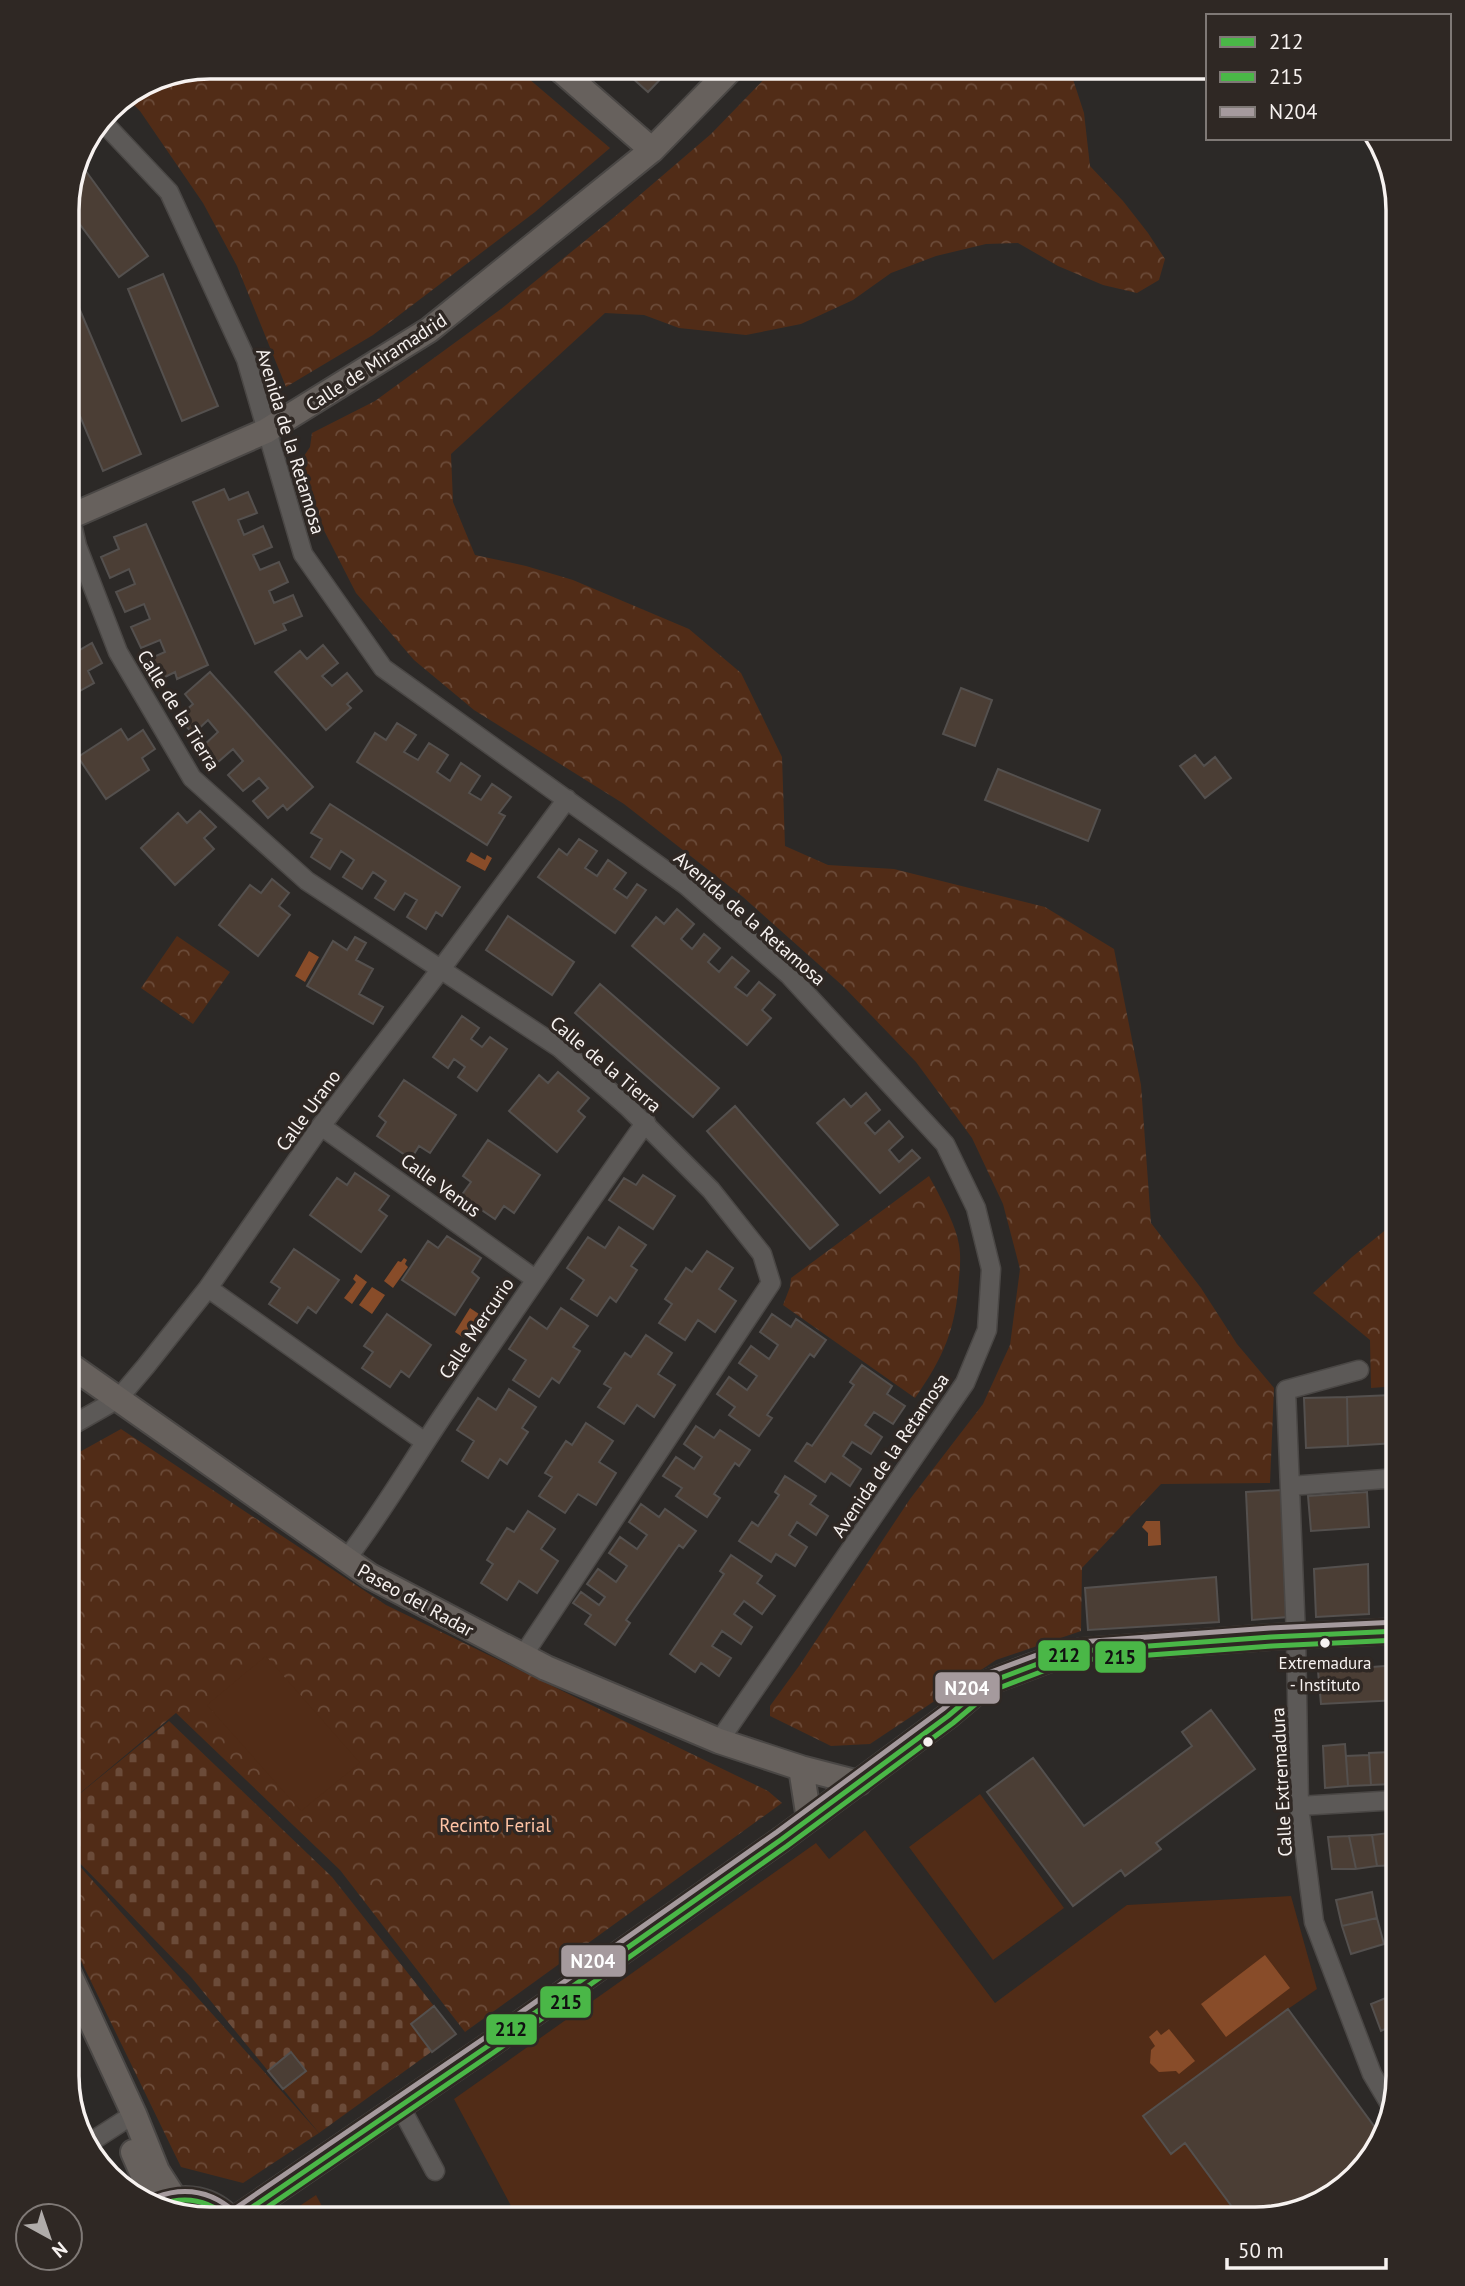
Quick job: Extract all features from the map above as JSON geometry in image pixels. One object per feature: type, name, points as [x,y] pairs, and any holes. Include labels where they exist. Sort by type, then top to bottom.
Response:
[{"type":"street","points":[[571,79],[652,150]]},
{"type":"street","name":"Calle de Miramadrid","points":[[79,508],[266,431],[429,331],[652,150],[721,79]]},
{"type":"street","name":"Avenida de la Retamosa","points":[[108,128],[169,192],[246,359],[303,554],[383,668],[687,886],[788,974],[946,1144],[975,1208],[991,1269],[987,1330],[965,1383],[719,1741]]},
{"type":"street","name":"Calle de la Tierra","points":[[79,551],[118,652],[192,778],[307,881],[560,1048],[646,1122],[711,1190],[762,1254],[771,1283],[523,1657]]},
{"type":"street","name":"Calle Urano","points":[[79,1421],[118,1399],[208,1288],[321,1126],[567,799]]},
{"type":"street","name":"Calle Mercurio","points":[[345,1561],[535,1279],[646,1122]]},
{"type":"street","name":"Calle Venus","points":[[321,1126],[535,1279]]},
{"type":"street","points":[[208,1288],[425,1442]]},
{"type":"street","name":"Calle Extremadura","points":[[1359,1370],[1286,1390],[1296,1637],[1299,1806],[1314,1922],[1372,2074],[1385,2095]]},
{"type":"street","name":"Paseo del Radar","points":[[79,1371],[345,1561],[523,1657],[719,1741],[801,1768],[859,1783]]},
{"type":"street","points":[[1290,1486],[1386,1479]]},
{"type":"street","points":[[250,2207],[400,2106],[809,1819],[948,1716],[987,1683],[1048,1660],[1081,1651],[1386,1632]]},
{"type":"street","points":[[801,1768],[809,1819]]},
{"type":"street","points":[[1299,1806],[1386,1801]]},
{"type":"street","points":[[79,2001],[127,2118],[143,2175],[144,2189]]},
{"type":"street","points":[[79,2029],[157,2171],[166,2200]]},
{"type":"street","points":[[400,2106],[435,2171]]},
{"type":"street","points":[[95,2139],[127,2118]]},
{"type":"street","points":[[173,2202],[198,2200],[216,2207]]},
{"type":"green space","points":[[529,79],[610,148],[535,212],[373,335],[286,387],[237,266],[203,203],[133,104],[144,96],[176,83],[192,80]]},
{"type":"green space","points":[[764,79],[1073,79],[1084,113],[1090,166],[1123,201],[1165,259],[1159,280],[1137,293],[1103,285],[1058,266],[1018,243],[986,244],[936,256],[891,273],[853,300],[801,324],[746,335],[679,328],[644,315],[605,313],[451,454],[453,502],[475,555],[573,580],[689,629],[741,673],[782,757],[785,846],[828,865],[894,869],[1045,907],[1114,949],[1141,1085],[1151,1223],[1201,1288],[1237,1344],[1274,1388],[1270,1483],[1161,1484],[1082,1568],[1081,1631],[996,1660],[870,1744],[831,1746],[770,1716],[770,1706],[910,1499],[983,1404],[1010,1345],[1020,1269],[1003,1204],[972,1138],[916,1062],[844,987],[743,897],[624,804],[474,710],[414,660],[356,593],[310,503],[300,462],[310,447],[312,433],[375,401],[501,309],[711,134]]},
{"type":"green space","points":[[177,936],[230,972],[193,1024],[141,988]]},
{"type":"green space","points":[[929,1176],[954,1228],[960,1249],[960,1266],[955,1312],[947,1341],[934,1369],[915,1398],[783,1305],[791,1278]]},
{"type":"green space","points":[[1386,1230],[1386,1387],[1371,1388],[1370,1340],[1313,1293]]},
{"type":"green space","name":"Recinto Ferial","points":[[121,1429],[386,1605],[768,1791],[782,1803],[465,2032],[340,1870],[176,1713],[79,1794],[79,1452]]},
{"type":"green space","points":[[266,1656],[360,1763],[301,1811],[207,1705]]},
{"type":"green space","points":[[169,1721],[332,1877],[456,2034],[319,2133],[191,1977],[79,1862],[79,1794]]},
{"type":"green space","points":[[980,1794],[1064,1908],[993,1960],[909,1847]]},
{"type":"green space","points":[[865,1830],[995,2003],[1127,1905],[1291,1896],[1317,1989],[1288,2009],[1375,2128],[1369,2142],[1354,2163],[1328,2185],[1298,2200],[1273,2206],[512,2207],[454,2099],[816,1843],[829,1859]]},
{"type":"green space","points":[[79,1865],[319,2133],[243,2183],[181,2167],[79,1957]]},
{"type":"green space","points":[[316,2195],[322,2207],[298,2207]]},
{"type":"shaded area","points":[[471,852],[485,860],[487,855],[492,858],[485,871],[466,861]]},
{"type":"shaded area","points":[[309,951],[319,957],[305,982],[295,976]]},
{"type":"shaded area","points":[[404,1258],[408,1267],[393,1288],[384,1281],[398,1261],[401,1262]]},
{"type":"shaded area","points":[[356,1274],[367,1282],[352,1304],[344,1298],[356,1282],[353,1279]]},
{"type":"shaded area","points":[[372,1287],[385,1295],[372,1314],[359,1305]]},
{"type":"shaded area","points":[[470,1308],[479,1314],[464,1338],[455,1332]]},
{"type":"shaded area","points":[[1146,1521],[1160,1521],[1161,1545],[1148,1546],[1148,1533],[1142,1527]]},
{"type":"shaded area","points":[[1265,1955],[1290,1988],[1226,2037],[1201,2004]]},
{"type":"shaded area","points":[[1169,2029],[1195,2061],[1179,2074],[1176,2071],[1159,2072],[1150,2063],[1151,2050],[1155,2046],[1149,2037],[1157,2030],[1161,2035]]},
{"type":"building","points":[[633,79],[660,79],[648,92]]},
{"type":"building","points":[[85,170],[148,256],[119,277],[79,223],[80,192]]},
{"type":"building","points":[[163,274],[218,406],[182,421],[128,289]]},
{"type":"building","points":[[79,308],[141,454],[103,471],[79,414]]},
{"type":"building","points":[[224,489],[229,500],[248,492],[257,513],[238,520],[244,535],[263,526],[272,547],[253,555],[260,570],[279,562],[288,582],[269,591],[274,603],[293,595],[302,616],[283,624],[286,630],[255,644],[193,502]]},
{"type":"building","points":[[146,524],[208,665],[177,679],[175,672],[157,681],[147,660],[165,652],[160,640],[141,648],[131,627],[150,619],[144,604],[125,612],[116,592],[135,584],[129,569],[110,578],[101,557],[119,549],[114,537]]},
{"type":"building","points":[[92,643],[102,663],[88,671],[94,683],[79,691],[79,650]]},
{"type":"building","points":[[323,645],[338,663],[322,676],[332,686],[347,673],[362,691],[347,704],[351,708],[326,730],[275,672],[300,651],[307,659]]},
{"type":"building","points":[[210,672],[313,787],[287,810],[283,805],[268,818],[253,801],[268,788],[259,778],[243,791],[228,775],[243,761],[233,749],[218,762],[203,746],[218,732],[208,720],[193,734],[178,717],[193,704],[185,694]]},
{"type":"building","points":[[961,688],[992,700],[975,746],[943,734]]},
{"type":"building","points":[[397,723],[416,735],[404,752],[418,760],[429,743],[448,755],[437,772],[450,781],[461,763],[480,776],[469,793],[481,800],[492,784],[511,797],[499,813],[505,816],[487,845],[357,762],[375,733],[386,740]]},
{"type":"building","points":[[121,729],[128,740],[143,730],[155,749],[142,758],[149,770],[106,799],[79,756]]},
{"type":"building","points":[[1195,755],[1204,766],[1215,757],[1231,778],[1205,798],[1180,766]]},
{"type":"building","points":[[998,769],[1100,810],[1088,841],[985,800]]},
{"type":"building","points":[[330,804],[460,887],[442,916],[436,912],[426,929],[407,917],[417,900],[405,893],[394,910],[375,898],[386,881],[373,872],[362,889],[343,877],[354,860],[341,851],[330,869],[311,857],[322,839],[311,833]]},
{"type":"building","points":[[200,811],[216,827],[204,838],[214,849],[175,885],[141,848],[178,813],[187,823]]},
{"type":"building","points":[[579,839],[597,851],[585,868],[597,876],[608,860],[626,873],[614,889],[627,898],[637,884],[646,890],[615,933],[538,877],[559,849],[567,855]]},
{"type":"building","points":[[272,879],[289,893],[279,906],[290,915],[258,956],[219,925],[250,885],[261,893]]},
{"type":"building","points":[[677,909],[694,924],[681,939],[692,949],[704,934],[720,948],[708,962],[719,972],[732,957],[749,971],[735,987],[747,996],[759,982],[775,995],[762,1010],[771,1018],[747,1045],[632,946],[656,917],[664,924]]},
{"type":"building","points":[[508,916],[574,962],[552,995],[486,950]]},
{"type":"building","points":[[355,937],[366,943],[356,960],[373,969],[359,994],[383,1007],[373,1024],[307,986],[333,941],[347,950]]},
{"type":"building","points":[[600,984],[719,1088],[693,1117],[575,1013]]},
{"type":"building","points":[[462,1016],[479,1028],[471,1039],[482,1047],[490,1037],[507,1049],[477,1091],[458,1077],[465,1067],[454,1059],[448,1068],[433,1057]]},
{"type":"building","points":[[558,1072],[589,1098],[578,1111],[585,1117],[557,1152],[509,1111],[539,1075],[548,1083]]},
{"type":"building","points":[[404,1080],[456,1115],[430,1153],[419,1146],[411,1159],[377,1136],[386,1122],[379,1116]]},
{"type":"building","points":[[866,1093],[880,1110],[865,1123],[875,1134],[889,1121],[903,1137],[889,1150],[899,1162],[912,1150],[920,1158],[880,1193],[817,1123],[844,1099],[851,1107]]},
{"type":"building","points":[[735,1106],[838,1225],[810,1249],[707,1131]]},
{"type":"building","points":[[488,1140],[540,1175],[514,1213],[504,1206],[495,1219],[461,1196],[471,1182],[463,1176]]},
{"type":"building","points":[[355,1173],[389,1196],[379,1210],[387,1216],[361,1252],[310,1215],[337,1178],[347,1185]]},
{"type":"building","points":[[643,1175],[675,1196],[653,1229],[609,1200],[624,1178],[636,1185]]},
{"type":"building","points":[[619,1227],[646,1245],[631,1266],[637,1270],[616,1302],[610,1297],[597,1316],[571,1299],[584,1280],[567,1268],[588,1237],[605,1248]]},
{"type":"building","points":[[447,1236],[481,1258],[472,1272],[479,1278],[455,1315],[402,1280],[428,1241],[438,1248]]},
{"type":"building","points":[[294,1249],[339,1280],[316,1313],[308,1307],[297,1323],[269,1304],[280,1288],[271,1282]]},
{"type":"building","points":[[707,1251],[733,1268],[719,1289],[736,1301],[715,1332],[698,1320],[685,1340],[659,1323],[672,1304],[665,1299],[686,1268],[692,1272]]},
{"type":"building","points":[[561,1308],[588,1326],[573,1347],[580,1351],[559,1383],[552,1378],[539,1397],[513,1380],[526,1360],[509,1349],[530,1317],[547,1329]]},
{"type":"building","points":[[387,1314],[431,1345],[409,1377],[401,1371],[390,1387],[362,1368],[373,1352],[364,1346]]},
{"type":"building","points":[[772,1314],[791,1327],[796,1319],[826,1340],[814,1357],[810,1354],[767,1415],[772,1418],[759,1436],[729,1415],[735,1407],[717,1394],[729,1377],[747,1390],[757,1376],[739,1363],[751,1346],[769,1359],[778,1345],[760,1332]]},
{"type":"building","points":[[646,1335],[672,1353],[658,1374],[675,1385],[654,1417],[637,1405],[624,1424],[598,1407],[611,1388],[604,1384],[625,1353],[631,1357]]},
{"type":"building","points":[[862,1365],[892,1386],[887,1394],[905,1406],[893,1424],[874,1412],[865,1425],[882,1437],[871,1454],[852,1442],[843,1456],[861,1469],[850,1486],[831,1473],[825,1482],[795,1461],[807,1443],[812,1446],[854,1385],[850,1382]]},
{"type":"building","points":[[509,1389],[536,1407],[522,1428],[528,1432],[507,1464],[500,1459],[488,1478],[462,1461],[474,1441],[457,1430],[478,1398],[496,1410]]},
{"type":"building","points":[[1386,1395],[1386,1444],[1348,1446],[1347,1397]]},
{"type":"building","points":[[1347,1397],[1348,1446],[1306,1448],[1304,1398]]},
{"type":"building","points":[[586,1423],[613,1441],[599,1462],[616,1473],[596,1505],[578,1494],[565,1513],[539,1496],[552,1477],[545,1473],[566,1441],[572,1445]]},
{"type":"building","points":[[696,1426],[714,1438],[720,1430],[750,1450],[739,1466],[735,1463],[714,1494],[720,1498],[707,1517],[676,1496],[682,1488],[663,1476],[676,1457],[694,1469],[702,1457],[684,1444]]},
{"type":"building","points":[[785,1476],[816,1496],[810,1504],[828,1516],[816,1535],[797,1522],[789,1535],[807,1547],[795,1566],[776,1554],[771,1562],[739,1541],[752,1522],[758,1526],[779,1495],[775,1492]]},
{"type":"building","points":[[1281,1490],[1288,1617],[1252,1620],[1246,1492]]},
{"type":"building","points":[[1367,1492],[1369,1527],[1311,1531],[1308,1496]]},
{"type":"building","points":[[641,1504],[659,1517],[665,1509],[696,1531],[683,1548],[679,1545],[626,1620],[630,1623],[615,1645],[585,1624],[591,1615],[573,1603],[581,1592],[599,1605],[605,1597],[587,1584],[598,1569],[616,1582],[627,1566],[609,1553],[620,1537],[637,1549],[647,1535],[629,1522]]},
{"type":"building","points":[[528,1511],[555,1529],[541,1549],[558,1561],[537,1593],[519,1581],[507,1600],[481,1583],[493,1564],[487,1560],[507,1528],[514,1532]]},
{"type":"building","points":[[731,1555],[762,1576],[757,1583],[775,1596],[762,1614],[744,1601],[734,1614],[752,1627],[741,1644],[722,1631],[712,1646],[731,1658],[719,1676],[701,1663],[695,1672],[670,1654],[724,1574],[720,1571]]},
{"type":"building","points":[[1368,1564],[1369,1614],[1316,1617],[1314,1569]]},
{"type":"building","points":[[1216,1577],[1219,1622],[1088,1630],[1085,1588]]},
{"type":"building","points":[[1386,1666],[1386,1701],[1321,1704],[1318,1671]]},
{"type":"building","points":[[1211,1710],[1255,1769],[1156,1843],[1161,1849],[1125,1876],[1121,1870],[1073,1906],[987,1792],[1033,1758],[1084,1826],[1192,1746],[1182,1732]]},
{"type":"building","points":[[1345,1744],[1348,1786],[1325,1788],[1323,1746]]},
{"type":"building","points":[[1386,1752],[1386,1784],[1371,1785],[1369,1753]]},
{"type":"building","points":[[1369,1755],[1371,1785],[1348,1786],[1346,1756]]},
{"type":"building","points":[[1386,1833],[1386,1866],[1377,1866],[1372,1835]]},
{"type":"building","points":[[1372,1835],[1377,1866],[1356,1869],[1349,1836]]},
{"type":"building","points":[[1349,1836],[1356,1869],[1332,1869],[1328,1837]]},
{"type":"building","points":[[1372,1892],[1377,1918],[1342,1926],[1336,1900]]},
{"type":"building","points":[[1377,1918],[1384,1944],[1351,1954],[1342,1926]]},
{"type":"building","points":[[1386,1998],[1386,2029],[1381,2031],[1371,2004]]},
{"type":"building","points":[[434,2006],[456,2034],[432,2052],[411,2024]]},
{"type":"building","points":[[1288,2009],[1375,2128],[1354,2163],[1342,2175],[1313,2194],[1273,2206],[1232,2207],[1185,2143],[1171,2154],[1143,2116]]},
{"type":"building","points":[[291,2052],[306,2071],[283,2089],[268,2071]]},
{"type":"transit line","name":"N204","points":[[237,2207],[483,2039],[777,1832],[943,1709],[983,1675],[1080,1642],[1386,1623]]},
{"type":"transit line","name":"212","points":[[253,2207],[488,2046],[782,1839],[948,1716],[987,1683],[1048,1660],[1081,1651],[1386,1632]]},
{"type":"transit line","name":"215","points":[[268,2207],[493,2053],[787,1846],[953,1723],[991,1691],[1051,1668],[1082,1660],[1386,1641]]},
{"type":"transit line","name":"N204","points":[[158,2196],[188,2191],[208,2195],[228,2207]]},
{"type":"transit line","name":"212","points":[[172,2201],[197,2201],[214,2207]]},
{"type":"place","name":"Extremadura - Instituto","points":[[1325,1643]]}]
